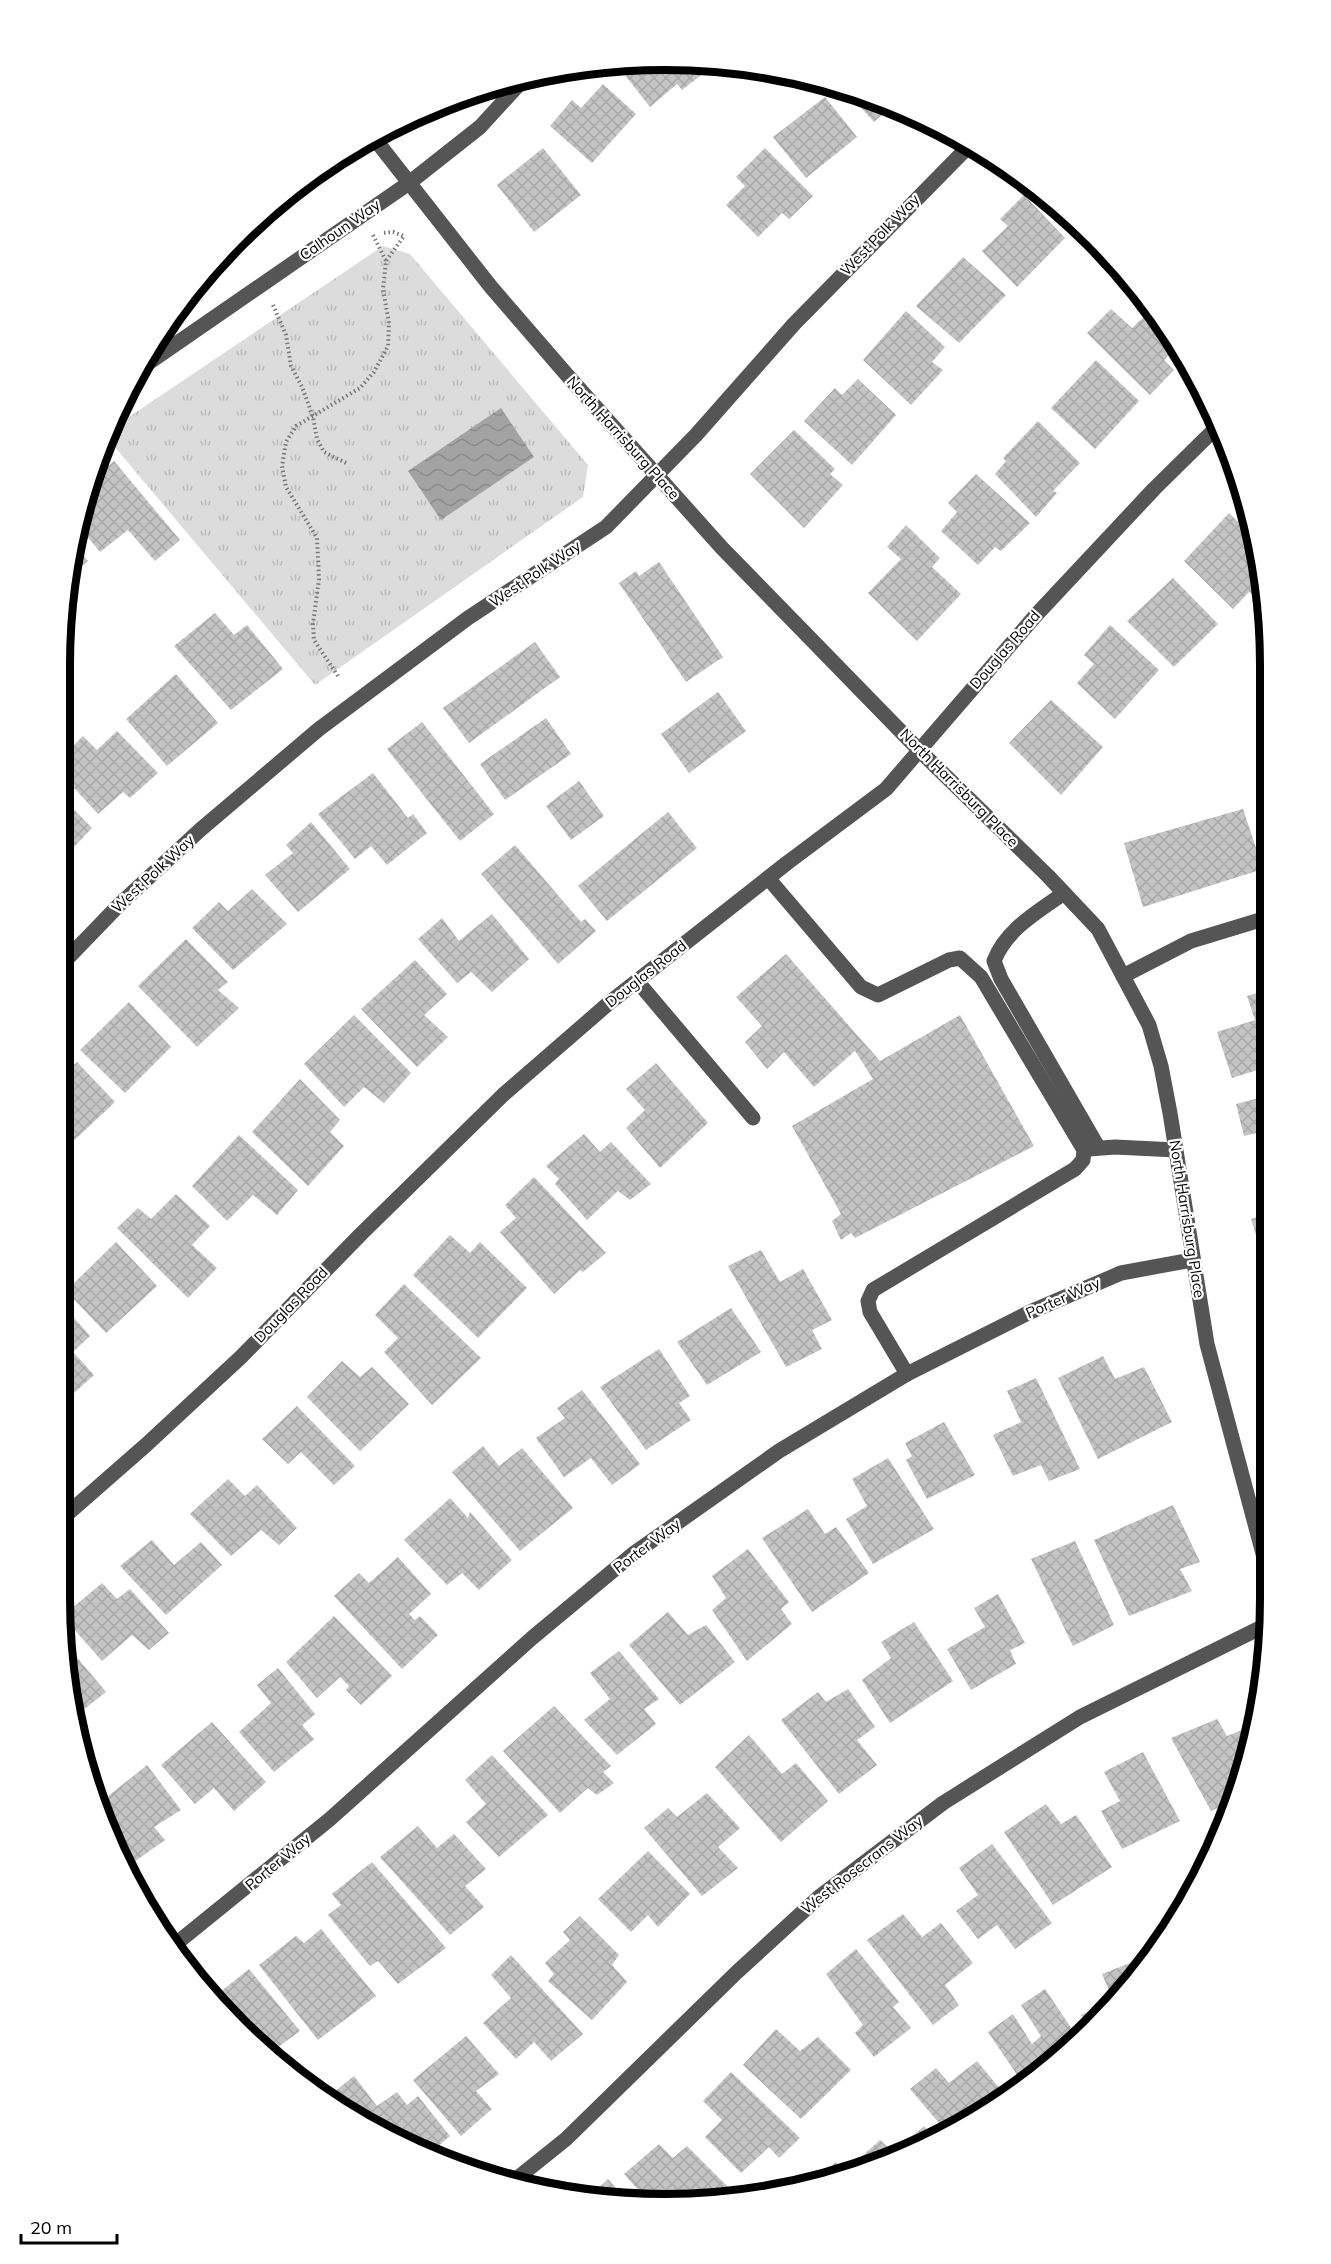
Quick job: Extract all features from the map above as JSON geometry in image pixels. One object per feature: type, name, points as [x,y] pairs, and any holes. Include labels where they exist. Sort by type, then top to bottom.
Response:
[{"type":"street","name":"Calhoun Way","points":[[157,357],[409,183],[480,127],[513,91]]},
{"type":"street","name":"North Harrisburg Place","points":[[379,144],[491,287],[722,548],[919,750],[1098,928],[1149,1025],[1161,1066],[1207,1344],[1260,1549]]},
{"type":"street","name":"West Polk Way","points":[[70,956],[119,905],[200,830],[319,729],[468,618],[606,527],[657,476],[794,324],[964,151]]},
{"type":"street","name":"Douglas Road","points":[[70,1512],[241,1357],[361,1234],[503,1095],[637,981],[886,789],[1037,614],[1154,489],[1212,432]]},
{"type":"street","points":[[768,878],[861,987],[878,994],[949,960],[960,958],[981,977],[1091,1149]]},
{"type":"street","points":[[1064,893],[1014,930],[999,949],[994,961],[1001,979],[1091,1149]]},
{"type":"street","points":[[1124,976],[1191,941],[1260,920]]},
{"type":"street","points":[[637,981],[753,1118]]},
{"type":"street","points":[[1091,1149],[1176,1150]]},
{"type":"street","points":[[907,1374],[870,1312],[868,1301],[873,1290],[1075,1169],[1091,1149]]},
{"type":"street","name":"Porter Way","points":[[179,1941],[330,1819],[532,1638],[633,1554],[778,1451],[907,1374],[1030,1312],[1121,1273],[1192,1260]]},
{"type":"street","name":"West Rosecrans Way","points":[[521,2175],[566,2139],[736,1972],[819,1897],[943,1803],[1080,1717],[1259,1628]]},
{"type":"path","points":[[338,676],[314,640],[313,624],[319,579],[317,538],[286,487],[282,466],[286,442],[296,426],[360,388],[374,372],[388,346],[389,323],[383,289],[386,261],[404,236],[393,232],[372,234],[386,261]]},
{"type":"path","points":[[270,298],[286,335],[291,366],[313,417],[317,439],[324,452],[346,463]]},
{"type":"green space","points":[[383,246],[410,254],[588,465],[583,497],[315,685],[113,445],[124,420]]},
{"type":"water","points":[[501,408],[534,457],[441,520],[408,471]]},
{"type":"building","points":[[666,70],[705,72],[682,90],[677,84],[650,107],[623,72]]},
{"type":"building","points":[[603,84],[636,114],[592,163],[550,126],[572,100],[581,108]]},
{"type":"building","points":[[825,97],[857,137],[806,178],[773,137]]},
{"type":"building","points":[[856,102],[884,113],[874,122]]},
{"type":"building","points":[[543,148],[581,195],[534,232],[497,185]]},
{"type":"building","points":[[765,148],[813,196],[789,219],[782,213],[758,237],[726,205],[745,186],[736,177]]},
{"type":"building","points":[[1024,195],[1065,238],[1017,287],[982,251],[1008,226],[1000,219]]},
{"type":"building","points":[[963,257],[1006,295],[959,343],[916,306]]},
{"type":"building","points":[[1111,309],[1132,328],[1146,315],[1171,352],[1164,360],[1174,370],[1150,395],[1087,333]]},
{"type":"building","points":[[906,311],[945,347],[932,362],[943,370],[911,405],[863,360]]},
{"type":"building","points":[[1096,360],[1139,401],[1095,449],[1051,408]]},
{"type":"building","points":[[858,379],[896,415],[852,465],[804,421],[835,388],[842,395]]},
{"type":"building","points":[[1038,421],[1080,463],[1053,491],[1057,493],[1036,517],[995,474],[1006,461],[1003,458]]},
{"type":"building","points":[[794,430],[835,469],[830,474],[843,485],[804,528],[750,474]]},
{"type":"building","points":[[114,461],[180,540],[155,561],[128,530],[100,552],[86,534],[103,471]]},
{"type":"building","points":[[976,474],[1030,523],[1001,551],[995,547],[978,565],[941,531],[957,512],[948,503]]},
{"type":"building","points":[[1229,513],[1244,527],[1256,597],[1249,592],[1233,609],[1184,561]]},
{"type":"building","points":[[906,525],[940,558],[932,567],[961,594],[917,641],[868,593],[901,559],[887,547]]},
{"type":"building","points":[[81,553],[88,561],[79,568]]},
{"type":"building","points":[[659,562],[723,657],[686,682],[619,583],[636,571],[639,576]]},
{"type":"building","points":[[1173,578],[1218,624],[1174,667],[1127,621]]},
{"type":"building","points":[[215,613],[234,635],[247,625],[283,669],[231,710],[174,646]]},
{"type":"building","points":[[1110,625],[1159,670],[1115,719],[1077,683],[1094,664],[1084,655]]},
{"type":"building","points":[[535,642],[560,677],[469,743],[443,708]]},
{"type":"building","points":[[176,674],[218,723],[167,766],[126,719]]},
{"type":"building","points":[[718,692],[746,731],[689,773],[661,734]]},
{"type":"building","points":[[1051,700],[1103,747],[1061,795],[1009,743]]},
{"type":"building","points":[[546,718],[571,754],[505,800],[480,764]]},
{"type":"building","points":[[422,722],[494,814],[460,841],[387,749]]},
{"type":"building","points":[[117,731],[158,773],[130,798],[123,792],[98,814],[70,784],[70,749],[83,736],[97,750]]},
{"type":"building","points":[[373,773],[408,818],[413,814],[427,833],[387,865],[371,846],[355,859],[318,814]]},
{"type":"building","points":[[579,781],[604,816],[571,840],[546,806]]},
{"type":"building","points":[[70,805],[92,828],[70,851]]},
{"type":"building","points":[[1243,809],[1260,860],[1260,870],[1143,907],[1124,843]]},
{"type":"building","points":[[668,812],[697,848],[607,921],[578,886]]},
{"type":"building","points":[[311,822],[350,869],[298,912],[265,875],[293,853],[286,845]]},
{"type":"building","points":[[515,845],[581,922],[585,919],[596,931],[558,964],[481,874]]},
{"type":"building","points":[[252,889],[287,924],[233,970],[192,928],[219,902],[228,911]]},
{"type":"building","points":[[492,914],[529,959],[492,992],[471,972],[457,983],[418,939],[442,918],[459,941]]},
{"type":"building","points":[[186,939],[228,982],[218,990],[239,1008],[197,1047],[138,986]]},
{"type":"building","points":[[786,954],[880,1061],[960,1015],[1034,1146],[855,1238],[851,1233],[841,1240],[832,1221],[841,1214],[792,1126],[873,1079],[855,1051],[814,1087],[784,1052],[767,1069],[745,1042],[762,1026],[736,997]]},
{"type":"building","points":[[415,960],[447,994],[424,1015],[448,1037],[417,1067],[361,1009]]},
{"type":"building","points":[[1260,992],[1260,1069],[1232,1078],[1217,1032],[1255,1020],[1247,996]]},
{"type":"building","points":[[129,1002],[171,1047],[125,1093],[80,1050]]},
{"type":"building","points":[[354,1015],[411,1073],[384,1103],[364,1087],[344,1107],[304,1064]]},
{"type":"building","points":[[77,1062],[115,1102],[70,1144],[70,1068]]},
{"type":"building","points":[[656,1063],[708,1123],[660,1168],[626,1128],[645,1110],[626,1089]]},
{"type":"building","points":[[300,1079],[340,1120],[330,1132],[344,1146],[308,1186],[252,1132]]},
{"type":"building","points":[[1260,1098],[1260,1146],[1256,1133],[1244,1136],[1236,1104]]},
{"type":"building","points":[[584,1134],[600,1152],[611,1142],[651,1184],[630,1200],[618,1191],[587,1220],[555,1184],[559,1179],[546,1166]]},
{"type":"building","points":[[239,1135],[298,1190],[277,1215],[253,1195],[227,1221],[192,1186]]},
{"type":"building","points":[[534,1177],[606,1253],[583,1272],[580,1270],[554,1294],[500,1232],[516,1218],[505,1205]]},
{"type":"building","points":[[176,1194],[210,1226],[192,1245],[217,1268],[188,1298],[117,1228],[138,1208],[151,1219]]},
{"type":"building","points":[[1260,1216],[1260,1248],[1251,1219]]},
{"type":"building","points":[[450,1235],[470,1253],[480,1242],[527,1288],[478,1338],[413,1275]]},
{"type":"building","points":[[116,1242],[157,1286],[106,1333],[70,1295],[70,1287]]},
{"type":"building","points":[[761,1250],[780,1282],[803,1269],[832,1320],[812,1330],[822,1349],[786,1367],[728,1266]]},
{"type":"building","points":[[404,1284],[481,1358],[432,1405],[384,1352],[398,1338],[375,1315]]},
{"type":"building","points":[[731,1308],[761,1352],[707,1385],[677,1342]]},
{"type":"building","points":[[70,1313],[90,1336],[73,1352],[94,1375],[70,1397]]},
{"type":"building","points":[[659,1349],[690,1396],[679,1403],[691,1420],[646,1450],[600,1387]]},
{"type":"building","points":[[1103,1356],[1115,1379],[1144,1367],[1172,1422],[1098,1459],[1058,1378]]},
{"type":"building","points":[[342,1361],[360,1377],[372,1367],[409,1404],[360,1451],[307,1397]]},
{"type":"building","points":[[1036,1378],[1080,1469],[1049,1481],[1041,1465],[1013,1476],[993,1435],[1021,1422],[1007,1391]]},
{"type":"building","points":[[582,1390],[640,1464],[612,1485],[591,1458],[564,1477],[536,1438],[565,1418],[557,1408]]},
{"type":"building","points":[[297,1406],[355,1466],[334,1485],[301,1452],[288,1464],[262,1439]]},
{"type":"building","points":[[944,1422],[975,1475],[927,1499],[906,1460],[912,1456],[905,1443]]},
{"type":"building","points":[[483,1446],[499,1466],[522,1448],[573,1508],[520,1551],[452,1472]]},
{"type":"building","points":[[888,1458],[934,1529],[873,1564],[846,1519],[867,1506],[852,1479]]},
{"type":"building","points":[[228,1479],[245,1496],[257,1485],[297,1528],[279,1545],[261,1530],[231,1556],[190,1514]]},
{"type":"building","points":[[450,1498],[468,1518],[470,1512],[512,1560],[479,1590],[462,1573],[447,1585],[404,1540]]},
{"type":"building","points":[[1173,1505],[1200,1562],[1180,1569],[1192,1591],[1129,1616],[1094,1540]]},
{"type":"building","points":[[808,1509],[825,1534],[836,1527],[869,1573],[812,1612],[762,1538]]},
{"type":"building","points":[[152,1540],[174,1565],[201,1542],[222,1565],[166,1615],[120,1566]]},
{"type":"building","points":[[1075,1541],[1114,1625],[1073,1646],[1031,1559]]},
{"type":"building","points":[[748,1549],[789,1602],[781,1609],[792,1624],[747,1661],[712,1610],[726,1598],[712,1576]]},
{"type":"building","points":[[398,1557],[431,1594],[409,1614],[415,1620],[420,1616],[438,1635],[402,1669],[334,1596],[359,1573],[369,1583]]},
{"type":"building","points":[[102,1583],[117,1599],[130,1589],[169,1633],[149,1650],[132,1635],[102,1661],[71,1626],[71,1609]]},
{"type":"building","points":[[998,1594],[1025,1643],[1010,1650],[1016,1664],[971,1690],[947,1649],[985,1627],[974,1608]]},
{"type":"building","points":[[668,1612],[688,1635],[706,1625],[735,1662],[680,1705],[629,1645]]},
{"type":"building","points":[[334,1616],[392,1676],[361,1705],[346,1690],[349,1686],[340,1677],[317,1698],[286,1662]]},
{"type":"building","points":[[914,1622],[953,1681],[890,1723],[862,1680],[891,1658],[881,1642]]},
{"type":"building","points":[[619,1651],[659,1699],[644,1709],[656,1724],[617,1755],[584,1720],[610,1699],[590,1673]]},
{"type":"building","points":[[74,1653],[106,1692],[81,1711]]},
{"type":"building","points":[[278,1668],[315,1714],[302,1725],[314,1739],[274,1772],[239,1732],[271,1703],[257,1685]]},
{"type":"building","points":[[848,1689],[875,1727],[857,1740],[877,1765],[839,1794],[781,1720],[818,1692],[826,1702]]},
{"type":"building","points":[[554,1706],[611,1766],[603,1772],[614,1783],[597,1795],[588,1788],[560,1813],[503,1751]]},
{"type":"building","points":[[1217,1719],[1227,1736],[1246,1729],[1223,1806],[1211,1811],[1171,1738]]},
{"type":"building","points":[[212,1722],[266,1782],[234,1811],[214,1788],[195,1804],[161,1765]]},
{"type":"building","points":[[749,1735],[782,1774],[796,1763],[828,1801],[781,1842],[715,1767]]},
{"type":"building","points":[[1143,1752],[1180,1821],[1122,1849],[1101,1811],[1120,1801],[1104,1772]]},
{"type":"building","points":[[492,1755],[548,1815],[499,1857],[466,1822],[486,1804],[465,1780]]},
{"type":"building","points":[[147,1765],[181,1810],[154,1827],[165,1840],[134,1862],[105,1798]]},
{"type":"building","points":[[707,1793],[740,1828],[718,1847],[738,1868],[702,1896],[644,1828],[668,1808],[677,1817]]},
{"type":"building","points":[[1046,1804],[1061,1824],[1076,1815],[1112,1867],[1053,1905],[1004,1832]]},
{"type":"building","points":[[418,1826],[437,1848],[454,1834],[486,1869],[465,1886],[484,1907],[450,1935],[380,1857]]},
{"type":"building","points":[[992,1844],[1052,1923],[1015,1949],[997,1925],[978,1939],[956,1911],[978,1895],[959,1868]]},
{"type":"building","points":[[648,1851],[690,1894],[658,1927],[648,1915],[631,1932],[598,1899]]},
{"type":"building","points":[[372,1862],[446,1948],[398,1984],[378,1961],[370,1966],[328,1915],[341,1905],[332,1894]]},
{"type":"building","points":[[903,1914],[922,1937],[941,1923],[973,1963],[945,1985],[959,2005],[933,2025],[867,1940]]},
{"type":"building","points":[[580,1916],[619,1955],[612,1965],[627,1982],[592,2020],[548,1981],[554,1974],[545,1963],[570,1940],[563,1932]]},
{"type":"building","points":[[321,1929],[376,1996],[318,2040],[259,1965],[296,1936],[304,1943]]},
{"type":"building","points":[[856,1949],[899,2002],[893,2007],[911,2028],[874,2057],[855,2033],[863,2025],[826,1974]]},
{"type":"building","points":[[511,1955],[583,2034],[551,2061],[534,2042],[516,2059],[483,2023],[511,1998],[491,1975]]},
{"type":"building","points":[[1135,1961],[1136,1963],[1110,1994],[1102,1974]]},
{"type":"building","points":[[249,1969],[300,2031],[276,2049],[220,1993]]},
{"type":"building","points":[[1045,1989],[1073,2031],[1019,2077],[988,2032],[1013,2014],[1032,2044],[1041,2036],[1021,2005]]},
{"type":"building","points":[[1097,2007],[1084,2021],[1081,2015]]},
{"type":"building","points":[[776,2029],[800,2051],[818,2037],[851,2070],[801,2119],[743,2065]]},
{"type":"building","points":[[466,2036],[499,2074],[476,2091],[492,2109],[461,2136],[413,2080]]},
{"type":"building","points":[[977,2061],[1001,2090],[941,2126],[910,2089],[936,2068],[949,2083]]},
{"type":"building","points":[[731,2072],[800,2138],[779,2158],[769,2147],[741,2173],[705,2137],[722,2120],[703,2101]]},
{"type":"building","points":[[354,2076],[377,2106],[397,2092],[407,2105],[418,2096],[450,2136],[437,2147],[368,2114],[334,2092]]},
{"type":"building","points":[[924,2126],[929,2132],[929,2132],[906,2142]]},
{"type":"building","points":[[880,2140],[890,2149],[858,2160]]},
{"type":"building","points":[[659,2144],[673,2158],[687,2146],[730,2189],[666,2194],[641,2193],[624,2174]]},
{"type":"building","points":[[835,2162],[841,2167],[828,2170]]},
{"type":"building","points":[[608,2179],[618,2191],[597,2189]]}]
